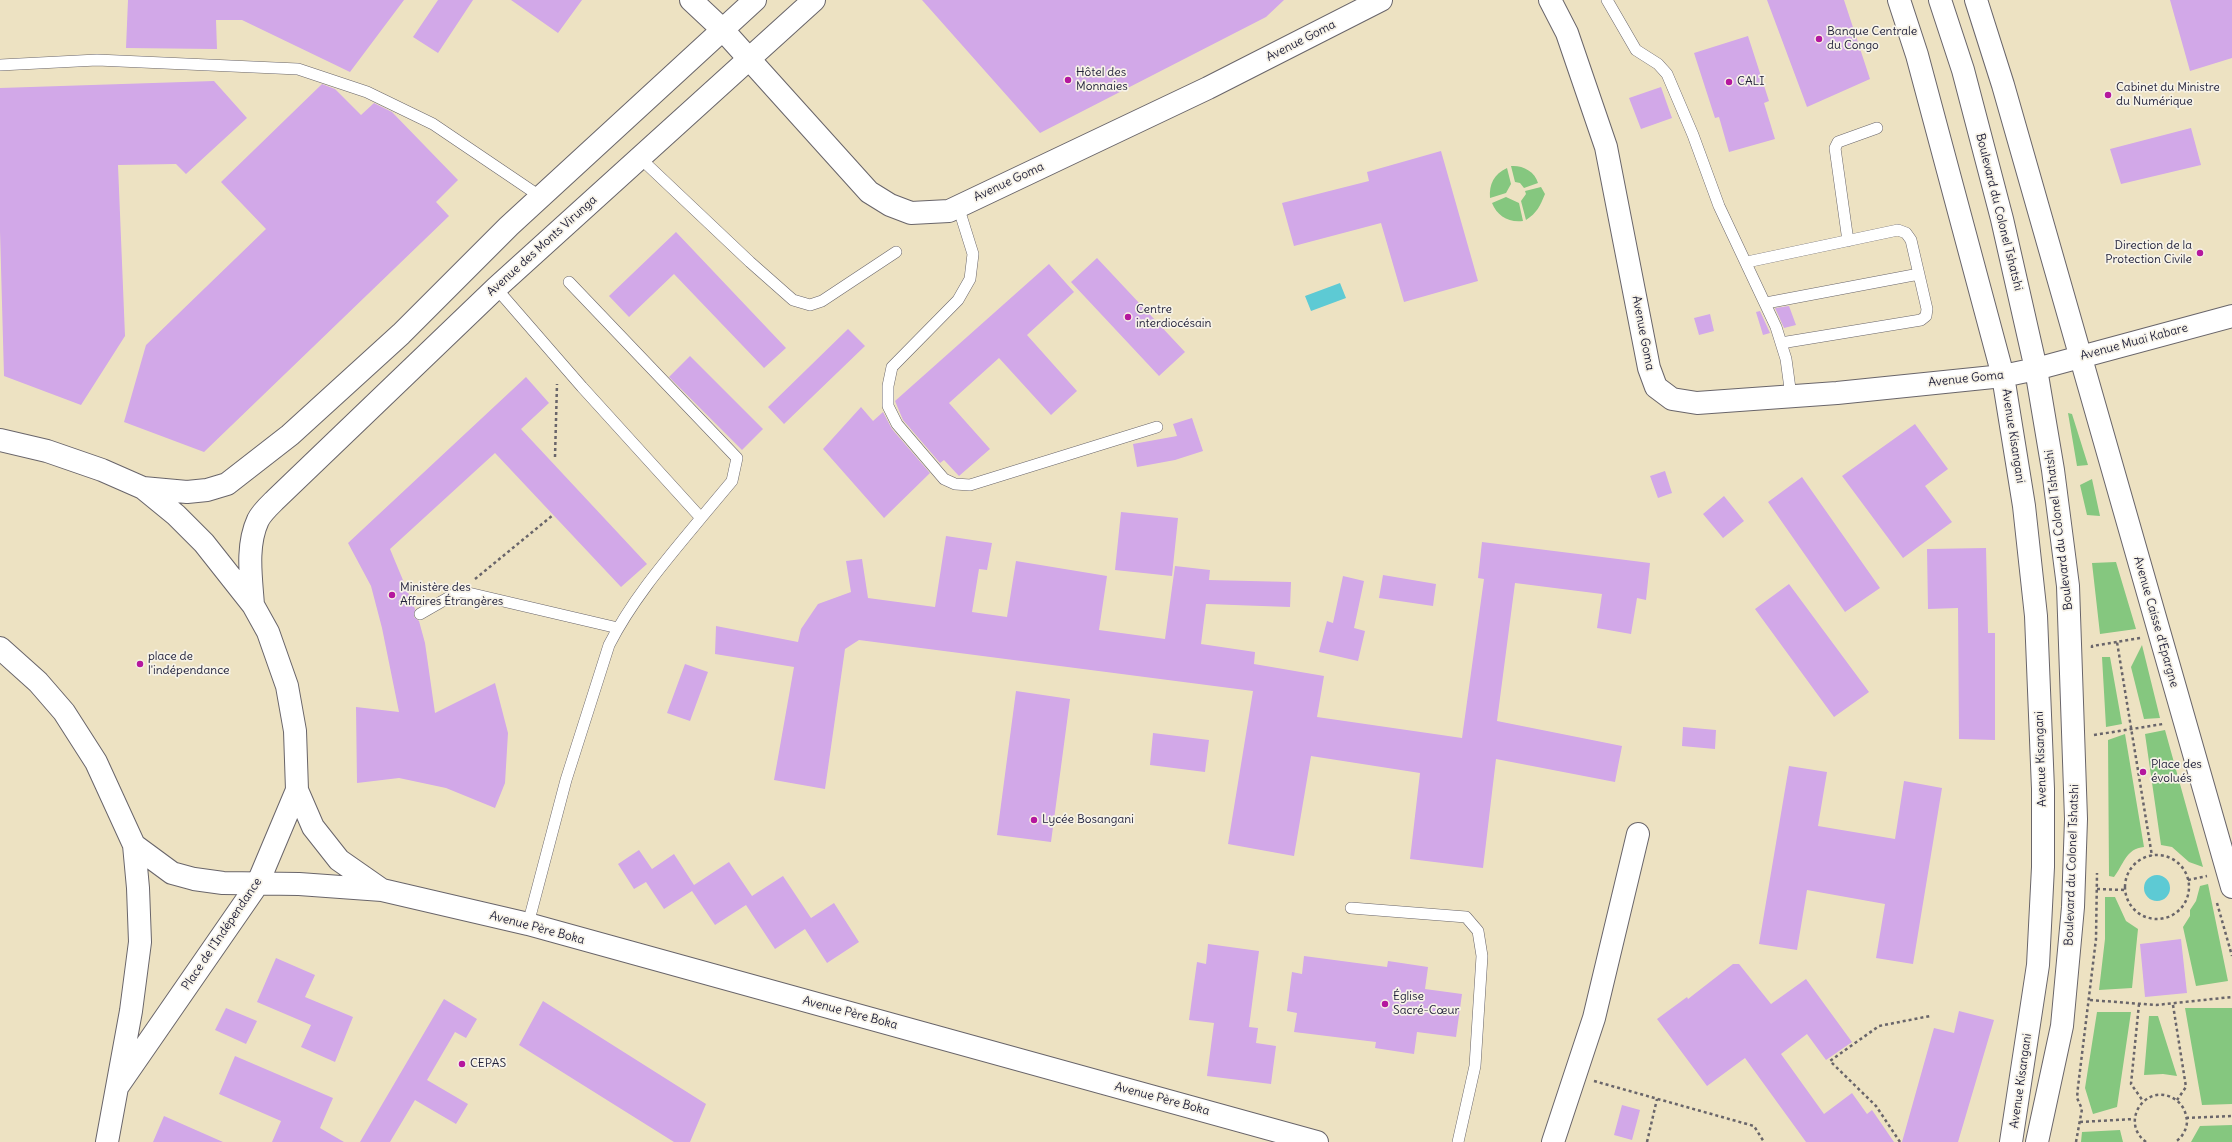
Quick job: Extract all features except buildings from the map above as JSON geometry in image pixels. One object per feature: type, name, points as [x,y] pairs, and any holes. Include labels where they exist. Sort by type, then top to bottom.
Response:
[{"type":"street","name":"Avenue Goma","points":[[691,0],[723,30],[750,59],[869,192],[890,205],[911,213],[949,211],[1208,88],[1381,0]]},
{"type":"street","points":[[143,488],[167,492],[187,492],[207,490],[227,484],[290,435],[401,334],[541,197],[756,0]]},
{"type":"street","name":"Avenue des Monts Virunga","points":[[253,605],[250,558],[253,535],[259,519],[276,499],[496,288],[814,0]]},
{"type":"street","name":"Avenue Goma","points":[[1550,0],[1567,33],[1606,147],[1648,368],[1656,387],[1672,399],[1697,403],[1791,396],[2002,376],[2036,369]]},
{"type":"street","points":[[1900,0],[1917,55],[2002,376]]},
{"type":"street","name":"Boulevard du Colonel Tshatshi","points":[[1940,0],[1963,70],[2002,219],[2036,369],[2053,470],[2068,586],[2076,819],[2073,888],[2062,1026],[2038,1142]]},
{"type":"street","name":"Avenue Caisse d'Epargne","points":[[1976,0],[2006,93],[2081,357],[2221,878]]},
{"type":"street","name":"Avenue Muai Kabare","points":[[2036,369],[2232,316]]},
{"type":"street","name":"Avenue Kisangani","points":[[2002,376],[2024,506],[2036,616],[2043,789],[2043,867],[2038,965],[2011,1142]]},
{"type":"street","name":"Place de l'Indépendance","points":[[0,440],[47,451],[102,470],[143,488],[176,515],[204,543],[253,605],[268,632],[287,686],[295,731],[297,790],[257,885],[118,1086]]},
{"type":"street","points":[[0,648],[38,682],[64,712],[96,762],[134,845],[138,888],[140,942],[131,1010],[107,1142]]},
{"type":"street","points":[[297,790],[313,827],[339,860],[382,890]]},
{"type":"street","points":[[1553,1142],[1594,1018],[1638,834]]},
{"type":"street","points":[[134,845],[172,872],[194,879],[257,885],[299,884],[382,890]]},
{"type":"street","name":"Avenue Père Boka","points":[[382,890],[528,924],[1317,1142]]},
{"type":"lane","points":[[1607,0],[1636,50],[1658,64],[1667,74],[1693,135],[1719,206],[1766,303],[1786,359],[1791,396]]},
{"type":"lane","points":[[0,65],[97,60],[298,69],[367,92],[432,124],[541,197]]},
{"type":"lane","points":[[1848,241],[1834,148],[1838,142],[1844,139],[1877,128]]},
{"type":"lane","points":[[640,158],[750,262],[793,300],[810,305],[822,301],[896,252]]},
{"type":"lane","points":[[958,206],[973,254],[970,279],[958,300],[892,367],[888,386],[888,406],[897,424],[944,479],[955,484],[970,486],[1157,427]]},
{"type":"lane","points":[[1747,262],[1898,230],[1906,233],[1911,240],[1927,309],[1926,316],[1921,320],[1781,343]]},
{"type":"lane","points":[[1766,303],[1919,274]]},
{"type":"lane","points":[[528,924],[566,780],[609,645],[618,628],[658,570],[732,481],[737,458],[569,282]]},
{"type":"lane","points":[[496,288],[558,360],[701,518]]},
{"type":"lane","points":[[420,614],[460,591],[618,628]]},
{"type":"lane","points":[[1351,908],[1466,917],[1478,931],[1482,956],[1475,1066],[1458,1142]]},
{"type":"path","points":[[555,457],[558,360]]},
{"type":"path","points":[[460,591],[553,515]]},
{"type":"path","points":[[2144,638],[2117,642],[2152,856]]},
{"type":"path","points":[[2094,735],[2166,724],[2164,716]]},
{"type":"path","points":[[2152,856],[2165,856],[2173,859],[2185,872],[2189,889],[2183,906],[2170,917],[2162,919],[2144,917],[2131,906],[2125,890],[2128,872],[2133,865],[2140,860],[2152,856]]},
{"type":"path","points":[[2221,878],[2232,956]]},
{"type":"path","points":[[2073,888],[2125,890]]},
{"type":"path","points":[[2076,1142],[2082,1110],[2078,1098],[2078,1087],[2090,1000],[2096,939],[2097,889]]},
{"type":"path","points":[[2090,1000],[2140,1004],[2173,1004],[2232,997]]},
{"type":"path","points":[[2140,1004],[2131,1084],[2143,1101]]},
{"type":"path","points":[[2173,1004],[2186,1087],[2177,1100]]},
{"type":"path","points":[[1900,1142],[1876,1106],[1830,1061],[1879,1026],[1930,1016]]},
{"type":"path","points":[[1575,1076],[1754,1126],[1764,1142]]},
{"type":"path","points":[[2146,1142],[2141,1138],[2135,1129],[2134,1119],[2137,1109],[2143,1101],[2151,1096],[2162,1094],[2177,1100],[2185,1112],[2186,1118],[2184,1132],[2178,1141]]},
{"type":"path","points":[[1647,1142],[1657,1099]]},
{"type":"path","points":[[2186,1118],[2232,1116]]},
{"type":"path","points":[[2080,1122],[2134,1119]]},
{"type":"path","points":[[2137,1142],[2141,1138]]},
{"type":"green space","points":[[1511,166],[1528,170],[1534,175],[1538,183],[1524,188],[1520,183],[1515,182]]},
{"type":"green space","points":[[1507,168],[1511,184],[1506,193],[1490,198],[1490,188],[1493,180],[1502,170]]},
{"type":"green space","points":[[1541,187],[1545,194],[1536,212],[1526,220],[1521,201],[1526,194],[1525,191]]},
{"type":"green space","points":[[1506,197],[1519,203],[1523,221],[1508,220],[1500,215],[1494,208],[1492,203]]},
{"type":"green space","points":[[2068,413],[2072,414],[2088,465],[2077,466]]},
{"type":"green space","points":[[2092,479],[2100,516],[2087,515],[2080,485]]},
{"type":"green space","points":[[2116,562],[2136,629],[2100,634],[2092,563]]},
{"type":"green space","points":[[2142,645],[2160,718],[2144,719],[2131,667]]},
{"type":"green space","points":[[2102,657],[2110,657],[2122,724],[2106,727]]},
{"type":"green space","points":[[2165,730],[2203,867],[2189,862],[2172,847],[2161,845],[2145,734]]},
{"type":"green space","points":[[2125,734],[2144,847],[2138,848],[2129,854],[2114,877],[2109,876],[2108,740]]},
{"type":"green space","points":[[2208,884],[2228,981],[2196,986],[2183,927],[2190,916],[2190,910],[2196,901],[2200,886]]},
{"type":"green space","points":[[2105,897],[2115,897],[2126,921],[2138,929],[2132,988],[2099,990],[2105,939]]},
{"type":"green space","points":[[2185,1008],[2232,1008],[2232,1104],[2202,1105]]},
{"type":"green space","points":[[2097,1012],[2131,1012],[2117,1107],[2093,1114],[2085,1088]]},
{"type":"green space","points":[[2149,1016],[2158,1016],[2177,1076],[2163,1074],[2144,1075]]},
{"type":"green space","points":[[2232,1125],[2232,1142],[2191,1142],[2200,1126]]},
{"type":"green space","points":[[2120,1130],[2123,1142],[2081,1142],[2082,1132]]},
{"type":"water","points":[[1340,283],[1346,298],[1311,311],[1305,296]]},
{"type":"water","points":[[2157,875],[2166,879],[2170,888],[2166,897],[2157,901],[2148,897],[2144,888],[2148,879]]},
{"type":"place","name":"Banque Centrale du Congo","points":[[1819,39]]},
{"type":"place","name":"Hôtel des Monnaies","points":[[1068,80]]},
{"type":"place","name":"CALI","points":[[1729,82]]},
{"type":"place","name":"Cabinet du Ministre du Numérique","points":[[2108,95]]},
{"type":"place","name":"Direction de la Protection Civile","points":[[2200,253]]},
{"type":"place","name":"Centre interdiocésain","points":[[1128,317]]},
{"type":"place","name":"Ministère des Affaires Étrangères","points":[[392,595]]},
{"type":"place","name":"place de l'indépendance","points":[[140,664]]},
{"type":"place","name":"Place des évolués","points":[[2143,772]]},
{"type":"place","name":"Lycée Bosangani","points":[[1034,820]]},
{"type":"place","name":"Église Sacré-Cœur","points":[[1385,1004]]},
{"type":"place","name":"CEPAS","points":[[462,1064]]}]
